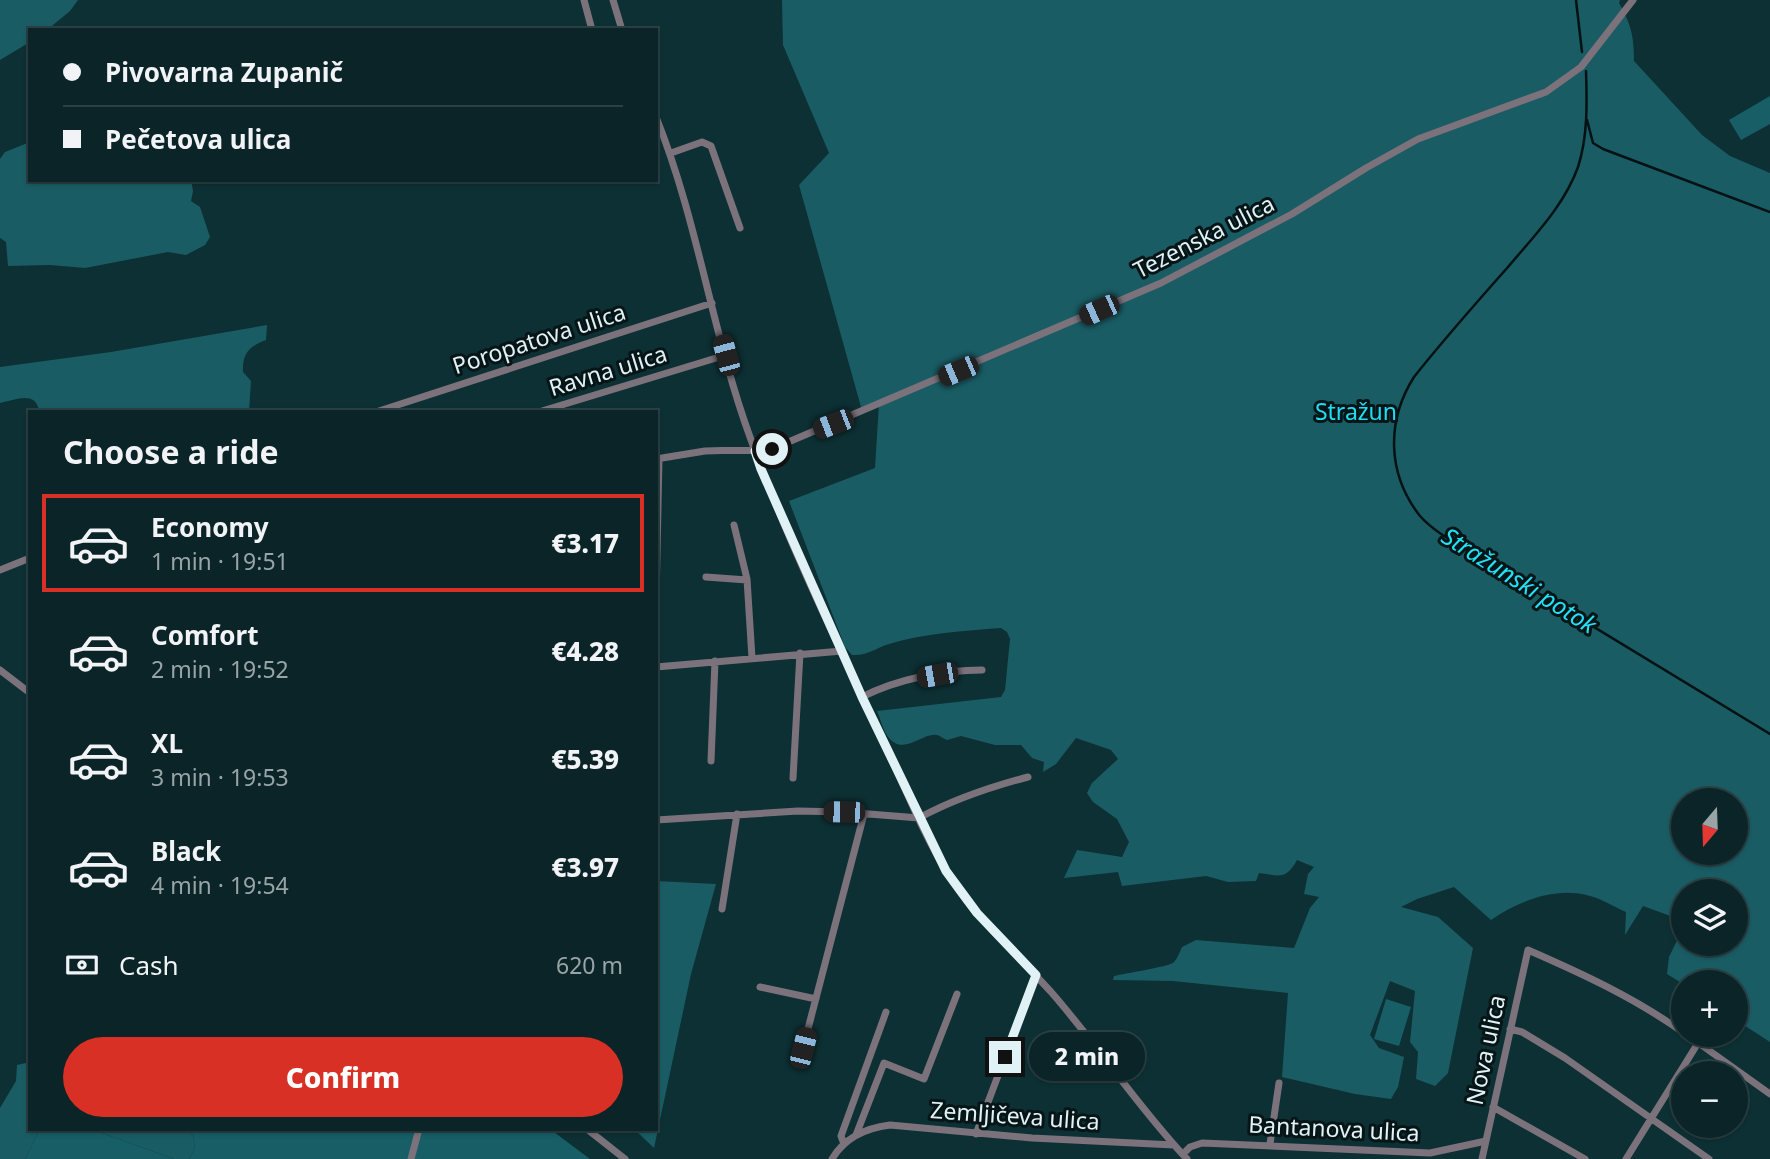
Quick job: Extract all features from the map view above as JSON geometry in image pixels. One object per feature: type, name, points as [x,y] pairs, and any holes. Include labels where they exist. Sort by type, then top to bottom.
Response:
[{"type":"street","points":[[584,0],[591,28]]},
{"type":"street","points":[[613,0],[621,28]]},
{"type":"street","name":"Tezenska ulica","points":[[658,459],[705,451],[772,449],[1161,283],[1292,214],[1418,139],[1546,92],[1581,66],[1633,0]]},
{"type":"street","points":[[658,122],[671,153],[692,222],[726,355],[755,451],[791,540],[862,697],[946,871],[961,894],[1036,975],[1076,1022],[1140,1107],[1185,1157]]},
{"type":"street","points":[[671,153],[702,142],[711,146],[740,228]]},
{"type":"street","name":"Poropatova ulica","points":[[382,410],[712,303]]},
{"type":"street","name":"Ravna ulica","points":[[545,410],[726,355]]},
{"type":"street","points":[[734,525],[747,580],[752,658]]},
{"type":"street","points":[[0,570],[28,559]]},
{"type":"street","points":[[706,577],[747,580]]},
{"type":"street","points":[[658,667],[842,651]]},
{"type":"street","points":[[793,778],[800,653]]},
{"type":"street","points":[[711,761],[715,661]]},
{"type":"street","points":[[0,670],[28,691]]},
{"type":"street","points":[[862,697],[893,684],[915,679],[982,670]]},
{"type":"street","points":[[658,820],[825,811],[919,817],[986,788],[1028,777]]},
{"type":"street","points":[[722,909],[737,814]]},
{"type":"street","points":[[803,1048],[864,814]]},
{"type":"street","name":"Nova ulica","points":[[1482,1159],[1528,950],[1631,998],[1671,1024]]},
{"type":"street","points":[[976,1134],[1036,975]]},
{"type":"street","points":[[760,987],[816,999]]},
{"type":"street","name":"Zemljičeva ulica","points":[[855,1135],[884,1063],[924,1079],[957,994]]},
{"type":"street","name":"Zemljičeva ulica","points":[[844,1144],[841,1136],[886,1012]]},
{"type":"street","points":[[1510,1029],[1522,1032],[1565,1058],[1709,1159]]},
{"type":"street","points":[[1626,1159],[1695,1047]]},
{"type":"street","points":[[1704,1047],[1770,1094]]},
{"type":"street","points":[[1270,1144],[1279,1083]]},
{"type":"street","points":[[1493,1107],[1586,1159]]},
{"type":"street","name":"Zemljičeva ulica","points":[[832,1159],[855,1135],[890,1125],[976,1134],[1174,1145]]},
{"type":"street","points":[[411,1159],[418,1131]]},
{"type":"street","points":[[590,1131],[625,1159]]},
{"type":"street","name":"Bantanova ulica","points":[[1185,1157],[1190,1147],[1202,1143],[1430,1153],[1486,1141]]},
{"type":"shaded area","points":[[1770,96],[1770,124],[1741,140],[1729,120]]},
{"type":"shaded area","points":[[1386,999],[1411,1007],[1399,1046],[1374,1039]]},
{"type":"shaded area","points":[[39,1131],[97,1131],[174,1159],[25,1159]]},
{"type":"shaded area","points":[[189,1131],[553,1131],[590,1159],[189,1159],[195,1148]]},
{"type":"green space","points":[[0,0],[78,0],[70,11],[49,28],[28,28],[28,43],[0,60]]},
{"type":"green space","name":"Stražun","points":[[782,0],[1620,0],[1631,31],[1634,61],[1702,135],[1730,156],[1770,173],[1770,1042],[1748,1028],[1748,970],[1671,970],[1671,976],[1667,974],[1671,953],[1671,956],[1748,956],[1748,879],[1671,879],[1671,916],[1643,906],[1625,935],[1626,912],[1599,899],[1577,893],[1551,894],[1525,901],[1491,920],[1454,887],[1401,907],[1438,917],[1473,948],[1448,1073],[1435,1086],[1416,1079],[1418,1052],[1410,1042],[1415,991],[1390,981],[1370,1035],[1379,1048],[1404,1057],[1398,1087],[1391,1099],[1355,1094],[1282,1077],[1288,993],[1173,981],[1113,980],[1114,976],[1170,964],[1182,947],[1196,940],[1294,948],[1310,908],[1319,897],[1304,894],[1308,874],[1314,867],[1297,860],[1286,874],[1259,873],[1256,881],[1228,882],[1206,876],[1122,886],[1118,872],[1064,878],[1077,850],[1122,857],[1129,842],[1117,819],[1093,802],[1087,793],[1092,783],[1118,759],[1111,750],[1076,738],[1056,764],[1043,772],[1044,762],[1032,758],[1021,745],[995,745],[961,736],[947,740],[932,735],[901,745],[889,738],[877,711],[1001,697],[1005,690],[1010,639],[1007,632],[1001,628],[959,631],[903,640],[867,653],[852,655],[845,647],[789,501],[875,468],[879,403],[861,407],[799,185],[829,153],[783,45]]},
{"type":"green space","points":[[28,143],[28,182],[191,182],[191,201],[200,207],[210,237],[205,245],[186,255],[168,252],[85,268],[8,266],[6,242],[0,238],[0,159],[5,152]]},
{"type":"green space","points":[[267,325],[266,340],[251,348],[244,360],[243,372],[251,381],[249,410],[39,410],[34,400],[29,398],[0,403],[0,367],[111,352]]},
{"type":"green space","points":[[658,881],[716,884],[691,974],[658,1129]]},
{"type":"green space","points":[[28,1062],[28,1131],[39,1131],[25,1159],[0,1159],[0,1108],[16,1081],[17,1065]]},
{"type":"green space","points":[[97,1131],[189,1131],[195,1148],[189,1159],[174,1159]]},
{"type":"green space","points":[[636,1131],[658,1131],[654,1148]]},
{"type":"waterway","name":"Stražunski potok","points":[[1576,0],[1582,52]]},
{"type":"waterway","name":"Stražunski potok","points":[[1586,71],[1585,131],[1578,167],[1572,181],[1557,208],[1538,232],[1414,377],[1398,411],[1394,447],[1396,465],[1409,500],[1422,519],[1441,534],[1770,734]]},
{"type":"waterway","points":[[1587,120],[1593,143],[1603,149],[1770,212]]},
{"type":"route","points":[[772,449],[755,451],[761,469],[862,697],[946,871],[977,913],[1036,975],[1005,1057]]}]
